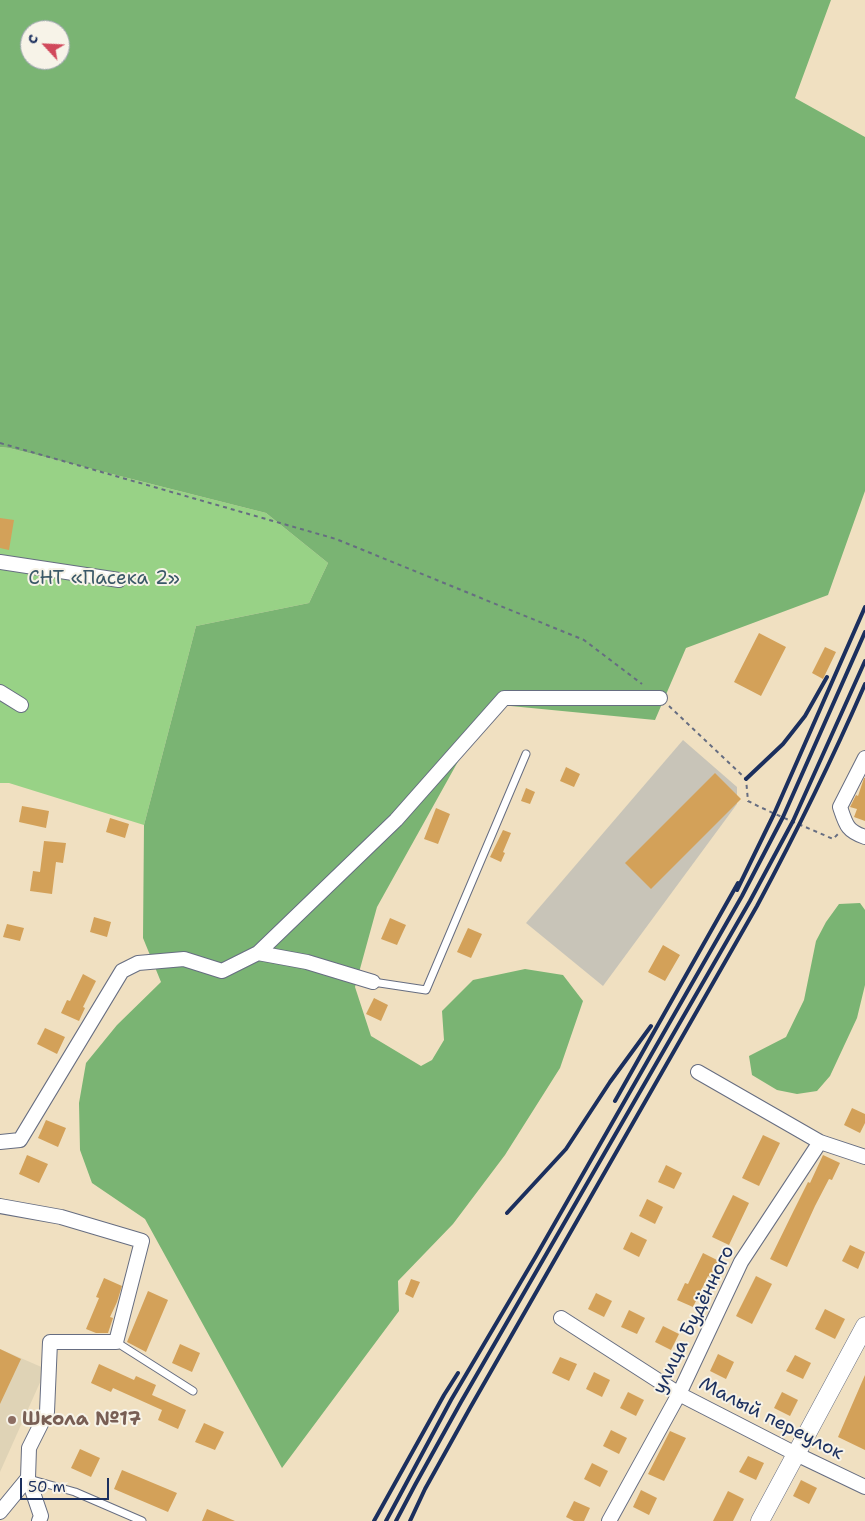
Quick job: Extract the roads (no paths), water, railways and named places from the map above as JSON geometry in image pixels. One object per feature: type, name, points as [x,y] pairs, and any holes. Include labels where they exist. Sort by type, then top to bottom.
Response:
[{"type":"street","points":[[0,562],[119,580]]},
{"type":"street","points":[[0,692],[21,705]]},
{"type":"street","points":[[0,1142],[20,1140],[122,971],[138,963],[184,959],[222,971],[258,953],[396,820],[504,698],[660,698]]},
{"type":"street","points":[[865,758],[840,807],[846,826],[853,833],[865,836]]},
{"type":"street","points":[[258,953],[307,962],[373,982]]},
{"type":"street","points":[[698,1072],[820,1142],[865,1157]]},
{"type":"street","name":"улица Будённого","points":[[609,1521],[679,1394],[741,1262],[820,1142]]},
{"type":"street","points":[[0,1206],[61,1217],[142,1241],[116,1342],[50,1342],[47,1412],[29,1448],[28,1478],[41,1516],[39,1521]]},
{"type":"street","name":"Малый переулок","points":[[561,1318],[679,1394],[865,1487]]},
{"type":"street","points":[[760,1521],[865,1326]]},
{"type":"street","points":[[0,1512],[28,1478]]},
{"type":"lane","points":[[373,982],[426,990],[526,754]]},
{"type":"lane","points":[[116,1342],[193,1391]]},
{"type":"lane","points":[[28,1478],[75,1492],[142,1521]]},
{"type":"railway","points":[[737,890],[774,814],[865,607]]},
{"type":"railway","points":[[386,1521],[451,1400],[536,1256],[742,896],[783,817],[865,632]]},
{"type":"railway","points":[[396,1521],[461,1402],[750,901],[793,821],[865,661]]},
{"type":"railway","points":[[746,779],[783,744],[805,716],[827,677]]},
{"type":"railway","points":[[410,1521],[425,1489],[470,1408],[757,906],[813,796],[865,684]]},
{"type":"railway","points":[[615,1101],[738,883]]},
{"type":"railway","points":[[507,1213],[566,1149],[610,1082],[651,1026]]},
{"type":"railway","points":[[374,1521],[458,1373]]},
{"type":"place","name":"Школа №17","points":[[12,1420]]},
{"type":"park label","name":"СНТ «Пасека 2»","points":[[104,579]]}]
